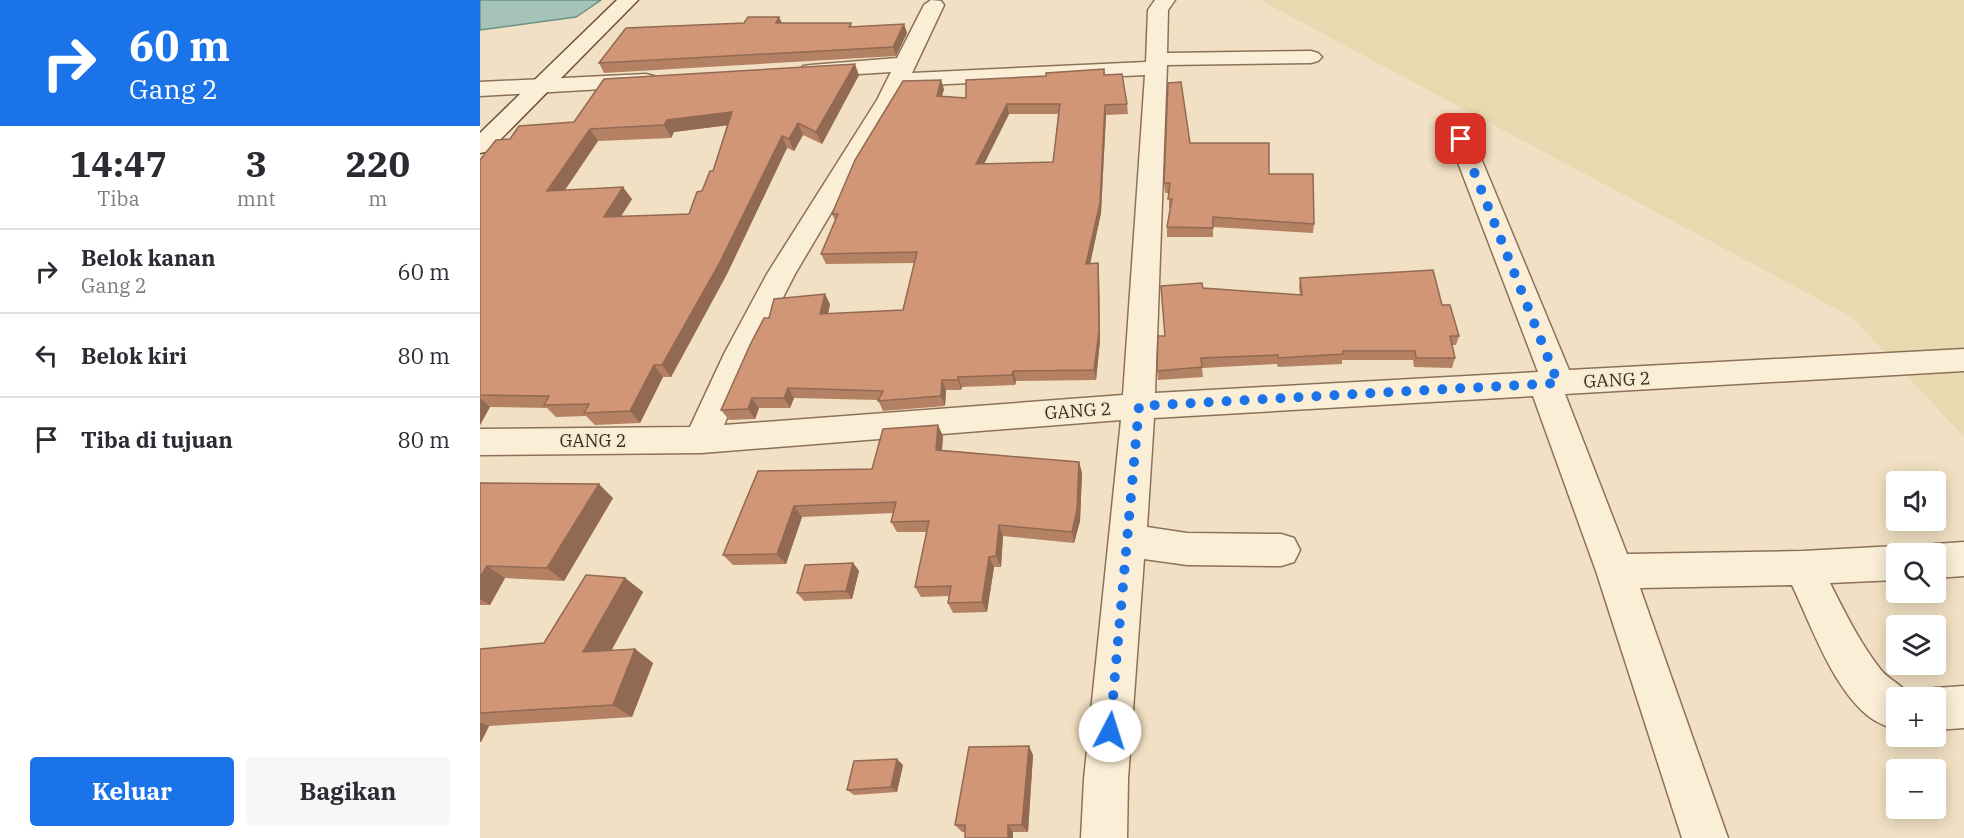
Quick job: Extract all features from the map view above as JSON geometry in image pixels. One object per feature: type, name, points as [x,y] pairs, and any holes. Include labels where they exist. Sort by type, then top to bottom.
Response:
[{"type":"street","points":[[480,146],[538,86],[628,0]]},
{"type":"street","points":[[1104,838],[1106,779],[1139,406],[1158,63],[1158,10],[1166,0]]},
{"type":"street","points":[[700,440],[739,354],[781,274],[902,72],[934,5]]},
{"type":"street","points":[[790,72],[902,72],[1311,57]]},
{"type":"street","points":[[480,89],[664,80]]},
{"type":"street","points":[[1461,139],[1551,383],[1705,838]]},
{"type":"street","name":"GANG 2","points":[[480,442],[700,440],[1139,406],[1964,360]]},
{"type":"street","points":[[1128,542],[1187,549],[1281,550]]},
{"type":"street","points":[[1946,560],[1964,559]]},
{"type":"street","points":[[1615,571],[1803,568],[1886,564]]},
{"type":"street","points":[[1803,568],[1862,682],[1878,699],[1886,703]]},
{"type":"street","points":[[1946,708],[1964,707]]},
{"type":"shaded area","points":[[1260,0],[1964,0],[1964,437],[1852,317]]},
{"type":"water","points":[[480,0],[601,0],[576,17],[480,30]]},
{"type":"building","points":[[748,17],[779,17],[776,23],[851,23],[849,27],[904,24],[893,47],[599,63],[626,28],[744,23]]},
{"type":"building","points":[[855,64],[816,132],[798,123],[789,139],[782,136],[720,262],[662,365],[654,365],[630,411],[584,413],[589,404],[544,405],[549,396],[480,395],[480,160],[496,140],[510,139],[519,126],[574,122],[604,79]],"holes":[[[732,112],[713,171],[710,171],[702,191],[697,192],[689,214],[604,217],[623,187],[547,191],[590,129],[664,125],[667,120]]]},
{"type":"building","points":[[1104,69],[1104,75],[1122,74],[1127,104],[1105,105],[1100,203],[1086,264],[1098,263],[1099,331],[1094,370],[1013,371],[1012,375],[958,377],[958,380],[942,380],[941,396],[878,401],[883,391],[788,388],[784,398],[752,398],[748,409],[721,410],[764,318],[769,318],[774,299],[825,294],[820,314],[903,310],[917,252],[821,254],[838,214],[832,214],[855,160],[903,81],[941,80],[937,96],[966,98],[966,80],[1046,76],[1046,73]],"holes":[[[1007,104],[1060,104],[1053,162],[976,164]]]},
{"type":"building","points":[[1181,82],[1190,143],[1269,143],[1269,174],[1313,174],[1314,224],[1213,217],[1213,228],[1167,227],[1172,199],[1168,199],[1170,183],[1164,183],[1168,83]]},
{"type":"building","points":[[1433,270],[1442,305],[1450,305],[1459,336],[1450,336],[1455,358],[1416,358],[1415,351],[1343,351],[1343,354],[1278,358],[1278,355],[1201,358],[1202,367],[1157,371],[1158,336],[1165,336],[1161,286],[1202,283],[1203,288],[1302,295],[1300,278]]},
{"type":"building","points":[[938,425],[936,450],[1079,462],[1077,510],[1072,532],[999,525],[996,556],[989,557],[982,602],[948,603],[951,586],[915,587],[929,521],[891,522],[896,502],[794,506],[777,554],[723,555],[758,471],[872,469],[883,429]]},
{"type":"building","points":[[480,483],[599,484],[547,568],[487,566],[480,577]]},
{"type":"building","points":[[853,563],[846,591],[797,593],[805,565]]},
{"type":"building","points":[[586,575],[625,578],[583,652],[635,649],[613,705],[480,713],[480,649],[544,643]]},
{"type":"building","points":[[1029,746],[1022,825],[1008,825],[1008,838],[965,838],[965,825],[955,825],[969,747]]},
{"type":"building","points":[[897,759],[891,787],[847,790],[854,761]]},
{"type":"route","points":[[1110,731],[1139,406],[1558,383],[1461,139]]}]
